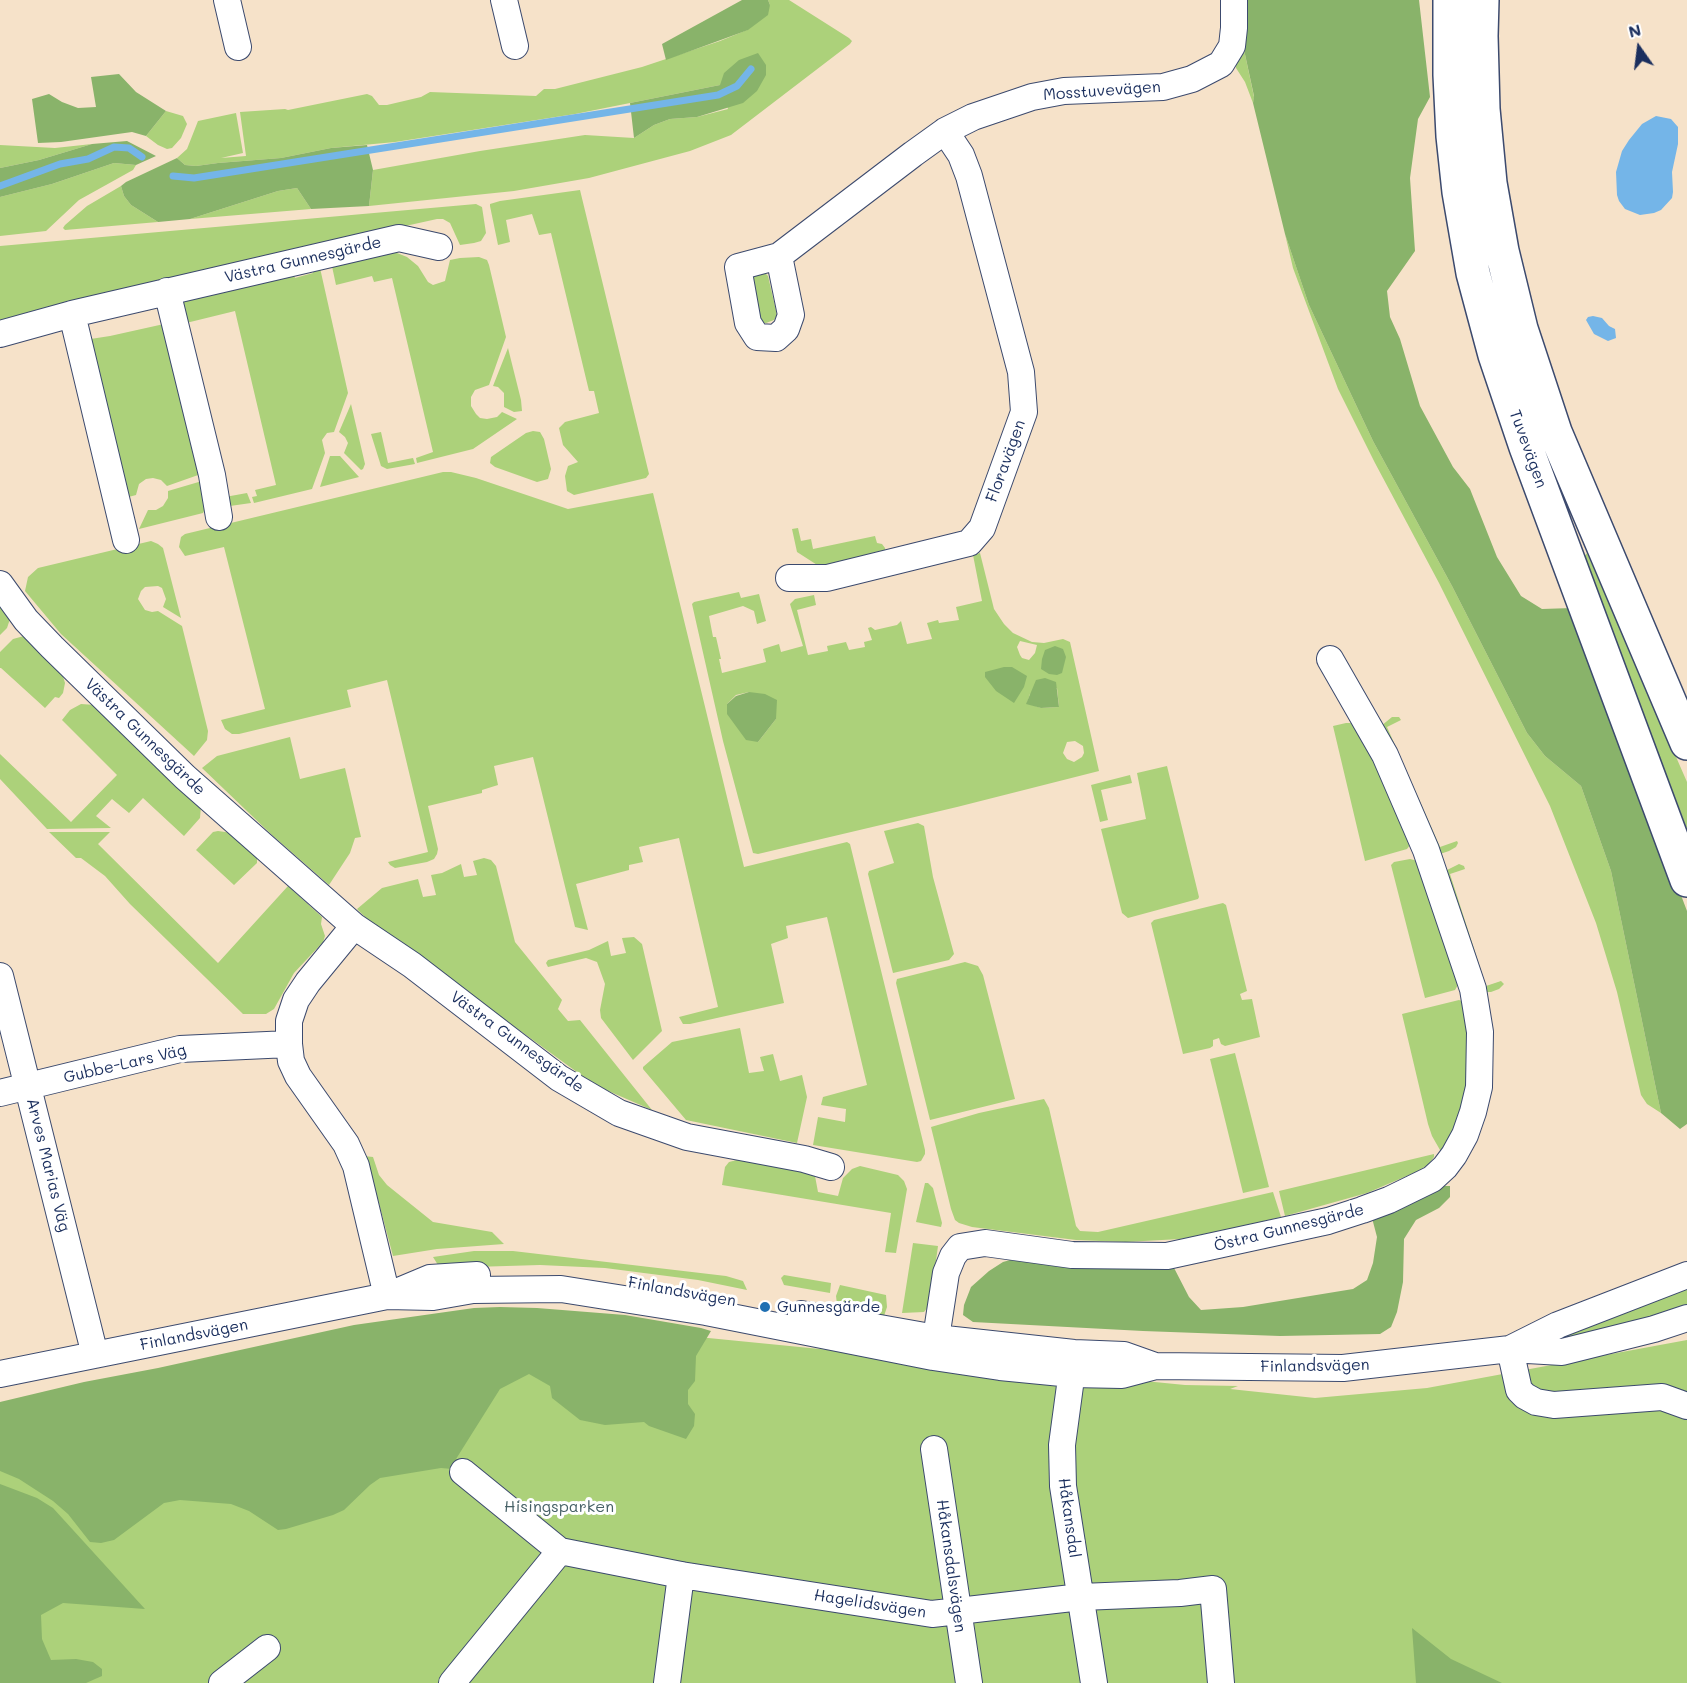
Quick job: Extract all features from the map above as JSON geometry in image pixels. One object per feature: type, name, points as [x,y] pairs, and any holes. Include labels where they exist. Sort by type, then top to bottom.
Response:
[{"type":"main road","name":"Tuvevägen","points":[[1450,0],[1453,136],[1460,192],[1473,273],[1495,355],[1526,447],[1687,880]]},
{"type":"main road","name":"Tuvevägen","points":[[1482,0],[1483,109],[1490,183],[1513,300],[1535,376],[1555,432],[1687,743]]},
{"type":"street","points":[[227,0],[238,47]]},
{"type":"street","points":[[504,0],[515,46]]},
{"type":"street","name":"Mosstuvevägen","points":[[779,256],[945,131],[973,117],[1032,97],[1064,91],[1163,87],[1192,79],[1221,64],[1232,46],[1234,0]]},
{"type":"street","name":"Floravägen","points":[[789,578],[827,578],[969,543],[982,528],[1024,412],[1022,372],[969,176],[961,155],[945,131]]},
{"type":"street","name":"Västra Gunnesgärde","points":[[0,334],[166,291],[399,238],[439,247]]},
{"type":"street","points":[[166,291],[209,463],[219,517]]},
{"type":"street","points":[[72,314],[126,540]]},
{"type":"street","name":"Västra Gunnesgärde","points":[[0,584],[26,620],[184,777],[354,926],[412,965],[559,1078],[619,1113],[687,1137],[804,1159],[831,1167]]},
{"type":"street","name":"Östra Gunnesgärde","points":[[936,1338],[946,1273],[953,1256],[960,1247],[985,1243],[1072,1255],[1167,1256],[1328,1221],[1362,1210],[1432,1179],[1454,1155],[1465,1135],[1479,1087],[1480,1032],[1473,989],[1426,850],[1385,755],[1330,659]]},
{"type":"street","points":[[354,926],[296,1000],[289,1021],[289,1044],[291,1061],[298,1076],[346,1144],[356,1166],[387,1296]]},
{"type":"street","name":"Arves Marias Väg","points":[[0,976],[95,1355]]},
{"type":"street","name":"Gubbe-Lars Väg","points":[[0,1093],[180,1049],[289,1044]]},
{"type":"street","name":"Finlandsvägen","points":[[0,1374],[387,1296],[430,1278],[511,1272],[568,1274],[621,1281],[1073,1363]]},
{"type":"street","name":"Finlandsvägen","points":[[1510,1349],[1558,1325],[1687,1275]]},
{"type":"street","name":"Finlandsvägen","points":[[387,1296],[433,1297],[483,1289],[561,1289],[695,1310],[933,1357],[1000,1367],[1073,1363],[1124,1355],[1156,1366],[1343,1368],[1510,1349],[1562,1352],[1654,1329],[1687,1318]]},
{"type":"street","points":[[1510,1349],[1519,1390],[1536,1402],[1554,1405],[1662,1397],[1687,1406]]},
{"type":"street","name":"Håkansdal","points":[[1073,1363],[1062,1445],[1063,1486],[1094,1683]]},
{"type":"street","name":"Håkansdalsvägen","points":[[934,1449],[969,1683]]},
{"type":"street","name":"Hagelidsvägen","points":[[463,1472],[560,1551],[681,1575],[932,1614],[1081,1597],[1180,1593],[1213,1588],[1221,1683]]},
{"type":"street","points":[[452,1683],[560,1551]]},
{"type":"street","points":[[667,1683],[681,1575]]},
{"type":"street","points":[[222,1683],[267,1648]]},
{"type":"green space","points":[[742,0],[768,0],[770,5],[768,15],[748,30],[666,60],[662,44]]},
{"type":"green space","points":[[768,0],[789,0],[852,41],[731,135],[690,151],[589,178],[514,191],[369,206],[373,170],[585,135],[634,138],[654,125],[670,119],[697,117],[728,109],[720,85],[575,114],[395,142],[331,148],[281,158],[196,166],[185,165],[177,158],[187,149],[198,121],[236,113],[243,153],[221,158],[246,156],[240,112],[288,110],[367,94],[372,96],[379,105],[421,97],[430,92],[536,96],[544,89],[555,89],[642,67],[747,30],[757,22],[770,5]]},
{"type":"green space","points":[[1244,0],[1419,0],[1430,97],[1418,119],[1410,178],[1415,251],[1387,291],[1390,317],[1400,339],[1420,406],[1453,467],[1470,489],[1497,557],[1521,596],[1542,609],[1572,608],[1687,911],[1687,1124],[1680,1129],[1661,1113],[1611,871],[1581,786],[1545,756],[1527,733],[1452,586],[1373,441],[1309,305],[1285,234],[1253,103],[1254,96],[1243,45]]},
{"type":"green space","points":[[1243,45],[1254,97],[1253,103],[1245,82],[1236,68],[1236,61]]},
{"type":"green space","points":[[758,53],[766,65],[766,75],[757,91],[743,103],[697,117],[670,119],[654,125],[634,138],[630,103],[720,85],[724,73],[739,60]]},
{"type":"green space","points":[[119,74],[136,92],[166,111],[146,136],[132,132],[38,143],[32,99],[49,94],[78,108],[96,107],[91,77]]},
{"type":"green space","points":[[166,111],[183,116],[187,124],[181,138],[172,148],[167,149],[146,136]]},
{"type":"green space","points":[[127,141],[156,156],[136,165],[114,163],[52,184],[0,197],[0,168],[39,160],[92,144]]},
{"type":"green space","points":[[92,144],[39,160],[0,168],[0,145],[55,148]]},
{"type":"green space","points":[[367,145],[373,170],[369,206],[311,209],[297,188],[278,191],[190,219],[158,222],[131,205],[124,196],[121,186],[177,158],[185,165],[196,166],[281,158],[331,148]]},
{"type":"green space","points":[[114,163],[136,165],[133,170],[79,200],[46,231],[0,236],[0,197],[52,184]]},
{"type":"green space","points":[[121,186],[124,196],[131,205],[158,222],[65,230],[63,228],[87,206]]},
{"type":"green space","points":[[297,188],[311,209],[190,219],[278,191]]},
{"type":"green space","points":[[580,190],[649,474],[646,478],[574,495],[567,491],[565,476],[568,466],[578,462],[563,445],[559,428],[565,422],[599,413],[594,391],[589,391],[551,233],[539,235],[532,214],[506,220],[510,242],[498,245],[490,204]]},
{"type":"green space","points":[[476,204],[482,207],[486,233],[481,241],[474,243],[460,245],[450,223],[437,219],[351,238],[0,326],[0,246]]},
{"type":"green space","points":[[1285,234],[1309,305],[1373,441],[1452,586],[1527,733],[1545,756],[1581,786],[1611,871],[1661,1113],[1647,1104],[1641,1095],[1617,992],[1596,923],[1550,806],[1439,583],[1338,389],[1293,268]]},
{"type":"green space","points":[[387,249],[407,257],[418,266],[428,282],[433,285],[445,281],[450,260],[479,257],[487,260],[506,337],[489,385],[475,390],[471,397],[471,406],[480,418],[497,417],[502,412],[517,419],[473,449],[417,463],[416,458],[433,452],[392,278],[374,282],[372,276],[336,285],[330,257]]},
{"type":"green space","points":[[320,268],[348,393],[334,432],[327,433],[322,440],[325,453],[312,489],[254,503],[252,497],[257,496],[255,490],[276,485],[235,311],[182,324],[172,295],[293,273],[295,278],[313,273],[313,270]]},
{"type":"green space","points":[[764,272],[768,276],[777,315],[774,320],[761,323],[748,276]]},
{"type":"green space","points":[[164,324],[201,474],[167,486],[161,480],[146,479],[139,484],[136,495],[121,499],[84,340]]},
{"type":"green space","points":[[508,348],[522,411],[514,412],[504,407],[504,393],[498,387],[493,386]]},
{"type":"green space","points":[[351,404],[365,464],[361,470],[344,453],[348,443],[339,432]]},
{"type":"green space","points":[[381,432],[388,463],[413,458],[415,464],[387,469],[381,466],[371,434]]},
{"type":"green space","points":[[540,432],[544,439],[551,469],[548,479],[537,482],[495,467],[490,463],[491,457],[526,433]]},
{"type":"green space","points":[[330,456],[340,456],[359,477],[320,487]]},
{"type":"green space","points":[[443,472],[476,478],[568,509],[653,493],[744,867],[847,842],[850,844],[925,1150],[921,1161],[813,1145],[818,1117],[845,1122],[846,1109],[821,1105],[823,1097],[867,1085],[827,917],[786,926],[788,938],[771,944],[784,1003],[683,1024],[679,1017],[718,1007],[679,838],[639,847],[643,862],[629,865],[629,870],[576,884],[588,930],[575,927],[533,757],[494,766],[498,785],[482,790],[482,793],[428,806],[438,849],[437,854],[434,859],[427,862],[395,868],[388,862],[428,852],[387,680],[347,690],[351,707],[239,734],[232,734],[225,729],[221,720],[265,709],[224,547],[185,556],[179,547],[181,537],[185,534]]},
{"type":"green space","points":[[202,481],[207,505],[203,513],[139,529],[148,510],[156,510],[163,506],[168,498],[168,491]]},
{"type":"green space","points":[[247,493],[251,503],[230,506],[225,497]]},
{"type":"green space","points":[[798,528],[801,541],[811,539],[813,549],[875,536],[877,543],[882,544],[885,548],[886,556],[825,570],[797,552],[792,529]]},
{"type":"green space","points":[[151,541],[163,548],[181,618],[163,607],[166,599],[162,588],[158,586],[145,587],[138,599],[145,610],[158,611],[182,626],[208,731],[207,740],[194,756],[61,634],[25,591],[28,577],[38,568]]},
{"type":"green space","points":[[980,553],[994,609],[1013,633],[1032,642],[1044,643],[1063,639],[1070,642],[1099,771],[957,807],[758,854],[753,853],[723,741],[692,604],[739,592],[741,598],[759,594],[766,621],[757,624],[754,611],[743,606],[709,616],[713,637],[716,637],[722,673],[766,662],[763,649],[779,644],[781,652],[803,646],[790,604],[795,599],[814,595],[816,605],[797,610],[808,655],[828,651],[827,646],[846,642],[849,650],[865,647],[864,642],[872,640],[868,628],[875,630],[897,625],[901,621],[907,644],[932,639],[927,623],[938,620],[939,623],[959,620],[956,607],[982,601],[973,555]],"holes":[[[1020,641],[1037,645],[1035,653],[1029,660],[1022,658],[1017,647]],[[1057,688],[1059,707],[1041,708],[1027,703],[1030,694]],[[749,692],[776,719],[758,742],[727,704],[736,695]],[[1075,741],[1083,746],[1082,757],[1074,762],[1067,759],[1063,753],[1067,742]]]},
{"type":"green space","points":[[1587,553],[1687,782],[1687,829],[1585,562],[1584,557]]},
{"type":"green space","points":[[0,602],[10,619],[7,628],[0,635]]},
{"type":"green space","points":[[24,636],[62,673],[65,683],[63,693],[59,698],[55,697],[45,708],[0,668],[0,652],[13,639]]},
{"type":"green space","points":[[1055,646],[1063,649],[1066,657],[1062,673],[1057,675],[1049,674],[1041,669],[1045,650]]},
{"type":"green space","points":[[1012,667],[1027,676],[1024,687],[1014,703],[996,691],[985,677],[985,672]]},
{"type":"green space","points":[[1045,678],[1056,682],[1059,707],[1041,708],[1026,704],[1036,680]]},
{"type":"green space","points":[[749,692],[765,694],[777,700],[776,719],[758,742],[746,740],[727,714],[727,704],[736,696]]},
{"type":"green space","points":[[81,704],[95,705],[201,806],[200,818],[184,836],[143,798],[129,813],[112,799],[96,816],[111,828],[47,829],[0,779],[0,754],[71,822],[117,775],[62,720],[70,710]]},
{"type":"green space","points":[[1392,717],[1399,717],[1401,720],[1387,727],[1440,847],[1457,841],[1458,843],[1449,851],[1440,854],[1381,726]]},
{"type":"green space","points":[[1353,723],[1360,728],[1410,845],[1407,849],[1365,861],[1333,726]]},
{"type":"green space","points":[[290,737],[300,779],[345,768],[361,837],[355,838],[350,853],[329,885],[272,835],[202,768],[217,756]]},
{"type":"green space","points":[[1167,766],[1199,897],[1128,918],[1122,913],[1101,829],[1146,819],[1137,773]]},
{"type":"green space","points":[[1130,775],[1132,783],[1101,790],[1108,820],[1100,822],[1091,785]]},
{"type":"green space","points":[[918,823],[924,826],[933,877],[954,954],[949,960],[893,973],[868,874],[869,871],[894,863],[884,831]]},
{"type":"green space","points":[[49,832],[110,832],[98,844],[218,963],[288,886],[322,917],[321,924],[325,936],[323,942],[294,973],[274,1009],[266,1014],[243,1014],[130,904],[105,876],[81,858],[76,858]]},
{"type":"green space","points":[[213,832],[232,833],[257,856],[257,863],[234,885],[196,850]]},
{"type":"green space","points":[[484,858],[491,860],[496,866],[515,942],[562,1000],[558,1009],[568,1021],[580,1020],[652,1110],[606,1090],[581,1075],[369,921],[357,909],[382,888],[418,879],[423,897],[436,895],[431,875],[442,873],[461,864],[464,877],[477,875],[473,861]]},
{"type":"green space","points":[[1410,859],[1418,861],[1459,983],[1455,990],[1425,998],[1391,865],[1394,862]]},
{"type":"green space","points":[[1459,864],[1465,869],[1450,874],[1486,986],[1501,981],[1504,984],[1491,992],[1486,992],[1445,871]]},
{"type":"green space","points":[[1223,903],[1226,905],[1247,991],[1240,994],[1242,1000],[1252,999],[1260,1037],[1225,1046],[1221,1044],[1219,1038],[1213,1040],[1213,1046],[1210,1048],[1183,1054],[1151,923],[1154,920]]},
{"type":"green space","points":[[634,937],[642,944],[662,1031],[633,1060],[601,1018],[600,1010],[605,984],[597,962],[586,958],[548,967],[546,963],[548,960],[589,950],[608,941],[611,956],[626,953],[622,938]]},
{"type":"green space","points":[[965,962],[978,966],[983,975],[1015,1099],[930,1120],[896,983],[897,979]]},
{"type":"green space","points":[[1459,1000],[1464,1002],[1470,1051],[1464,1112],[1443,1150],[1440,1150],[1428,1124],[1402,1014]]},
{"type":"green space","points":[[740,1028],[749,1073],[764,1071],[760,1057],[773,1054],[780,1081],[802,1075],[807,1097],[797,1143],[686,1120],[643,1069],[672,1042]]},
{"type":"green space","points":[[1235,1053],[1269,1187],[1243,1193],[1210,1059]]},
{"type":"green space","points":[[1044,1099],[1049,1108],[1076,1226],[1080,1231],[1098,1232],[1273,1192],[1281,1217],[1180,1239],[1126,1242],[1076,1240],[972,1227],[959,1223],[955,1220],[951,1209],[931,1127],[979,1113]]},
{"type":"green space","points":[[1434,1154],[1428,1165],[1416,1172],[1367,1193],[1285,1216],[1279,1191]]},
{"type":"green space","points":[[364,1156],[373,1157],[379,1175],[387,1185],[433,1222],[492,1232],[504,1244],[437,1249],[393,1256]]},
{"type":"green space","points":[[741,1159],[810,1171],[815,1176],[818,1192],[838,1196],[843,1178],[852,1169],[860,1166],[898,1175],[904,1181],[907,1189],[896,1253],[885,1252],[891,1213],[722,1185],[725,1167],[729,1162]]},
{"type":"green space","points":[[925,1183],[933,1188],[941,1227],[916,1222]]},
{"type":"green space","points":[[1441,1186],[1450,1186],[1450,1197],[1439,1208],[1416,1220],[1404,1239],[1403,1282],[1397,1312],[1391,1327],[1380,1334],[1280,1336],[1143,1331],[973,1322],[963,1315],[971,1287],[989,1271],[1010,1260],[1129,1269],[1172,1264],[1189,1297],[1201,1310],[1243,1307],[1353,1289],[1367,1280],[1373,1263],[1377,1237],[1372,1218]]},
{"type":"green space","points":[[913,1243],[938,1246],[931,1297],[924,1312],[902,1313]]},
{"type":"green space","points":[[474,1251],[513,1251],[726,1276],[743,1281],[747,1290],[698,1280],[605,1268],[540,1265],[473,1267],[438,1265],[433,1257]]},
{"type":"green space","points":[[784,1275],[831,1283],[830,1293],[784,1285],[781,1278]]},
{"type":"green space","points":[[840,1285],[886,1295],[887,1307],[883,1319],[837,1304],[836,1296]]},
{"type":"green space","points":[[1687,1289],[1687,1306],[1612,1328],[1551,1342],[1551,1340]]},
{"type":"green space","points":[[500,1307],[625,1315],[711,1331],[696,1356],[695,1381],[688,1390],[688,1404],[695,1414],[694,1426],[686,1439],[649,1426],[644,1422],[605,1425],[580,1420],[552,1398],[550,1386],[529,1374],[500,1389],[456,1459],[461,1461],[452,1469],[441,1468],[380,1478],[344,1510],[278,1530],[249,1511],[231,1504],[180,1500],[164,1503],[114,1540],[101,1543],[90,1542],[68,1514],[53,1501],[19,1479],[0,1471],[0,1402],[354,1325],[474,1308]]},
{"type":"green space","name":"Hisingsparken","points":[[617,1329],[1185,1385],[1238,1386],[1230,1389],[1315,1398],[1427,1388],[1687,1340],[1687,1683],[0,1683],[0,1412]]},
{"type":"green space","points":[[0,1484],[37,1498],[53,1508],[145,1609],[63,1603],[41,1615],[42,1639],[51,1660],[76,1659],[93,1662],[102,1669],[102,1676],[86,1683],[0,1683]]},
{"type":"green space","points":[[1412,1628],[1451,1659],[1502,1683],[1416,1683]]},
{"type":"water","points":[[1656,116],[1671,119],[1678,127],[1678,144],[1672,172],[1673,192],[1672,198],[1661,210],[1640,215],[1625,209],[1619,201],[1616,172],[1622,151],[1629,140],[1642,124]]},
{"type":"water","points":[[1593,316],[1602,318],[1615,329],[1616,338],[1608,341],[1594,334],[1586,320]]},
{"type":"waterway","points":[[173,176],[194,178],[718,95],[737,86],[751,69]]},
{"type":"waterway","points":[[0,186],[60,164],[88,159],[114,147],[129,148],[142,157]]},
{"type":"place","name":"Gunnesgärde","points":[[765,1307]]}]
